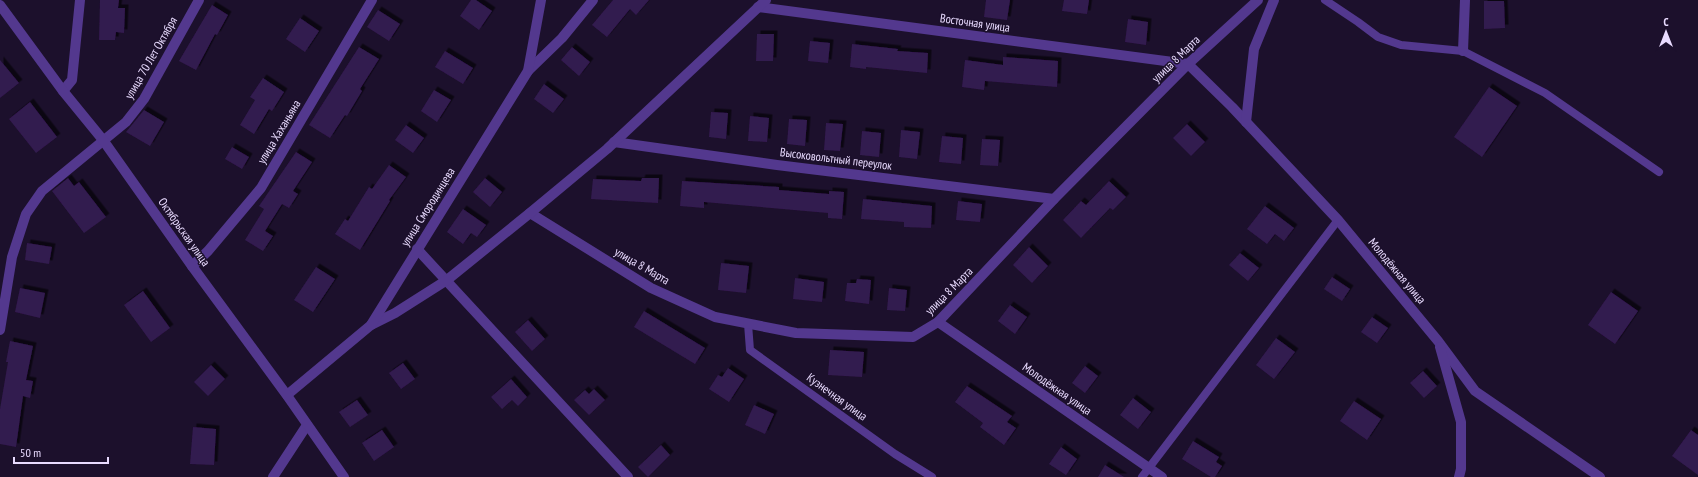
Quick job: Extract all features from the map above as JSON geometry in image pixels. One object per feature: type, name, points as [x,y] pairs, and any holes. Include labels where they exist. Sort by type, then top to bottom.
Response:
[{"type":"street","points":[[63,91],[72,80],[80,0]]},
{"type":"street","name":"улица 70 Лет Октября","points":[[0,330],[12,257],[26,214],[42,191],[126,122],[144,99],[199,0]]},
{"type":"street","name":"улица Хаханьяна","points":[[192,266],[208,251],[261,188],[372,0]]},
{"type":"street","name":"улица Смородинцева","points":[[287,395],[371,325],[417,248],[528,71],[541,0]]},
{"type":"street","points":[[528,71],[562,38],[593,0]]},
{"type":"street","points":[[371,325],[395,313],[447,280],[530,213],[614,142],[766,0]]},
{"type":"street","name":"улица 8 Марта","points":[[530,213],[651,288],[715,317],[796,333],[913,337],[938,322],[1054,199],[1188,64],[1258,0]]},
{"type":"street","points":[[1246,122],[1254,49],[1274,0]]},
{"type":"street","points":[[1463,51],[1466,0]]},
{"type":"street","name":"Восточная улица","points":[[758,7],[1188,64]]},
{"type":"street","name":"Октябрьская улица","points":[[1,8],[63,91],[103,140],[192,266],[287,395],[344,477]]},
{"type":"street","name":"Молодёжная улица","points":[[1188,64],[1246,122],[1338,220],[1438,341],[1475,390],[1600,477]]},
{"type":"street","name":"Высоковольтный переулок","points":[[614,142],[776,165],[1054,199]]},
{"type":"street","points":[[417,248],[628,477]]},
{"type":"street","name":"Молодёжная улица","points":[[938,322],[1162,477]]},
{"type":"street","points":[[1438,341],[1461,422],[1461,469],[1459,477]]},
{"type":"street","points":[[273,477],[307,425]]},
{"type":"lane","points":[[1325,0],[1358,22],[1378,38],[1401,45],[1463,51],[1545,93],[1659,172]]},
{"type":"lane","points":[[1142,477],[1148,467],[1338,220]]},
{"type":"lane","name":"Кузнечная улица","points":[[748,324],[750,350],[895,454],[932,477]]},
{"type":"building","points":[[100,0],[119,0],[118,8],[125,8],[124,33],[116,32],[115,40],[99,40]]},
{"type":"building","points":[[471,0],[476,0],[492,11],[479,30],[460,16]]},
{"type":"building","points":[[613,0],[649,0],[636,15],[630,9],[607,37],[592,25]]},
{"type":"building","points":[[986,0],[1010,0],[1007,20],[984,17]]},
{"type":"building","points":[[1064,0],[1089,0],[1087,14],[1062,11]]},
{"type":"building","points":[[1484,1],[1504,1],[1505,28],[1484,29]]},
{"type":"building","points":[[212,5],[228,15],[217,35],[215,34],[196,70],[179,61]]},
{"type":"building","points":[[378,10],[400,24],[389,41],[367,27]]},
{"type":"building","points":[[300,18],[319,31],[305,52],[286,39]]},
{"type":"building","points":[[1128,19],[1148,22],[1146,45],[1125,42]]},
{"type":"building","points":[[757,34],[774,34],[773,61],[756,61]]},
{"type":"building","points":[[810,41],[830,43],[828,63],[808,61]]},
{"type":"building","points":[[852,44],[898,49],[897,51],[928,53],[927,73],[866,67],[866,69],[850,67]]},
{"type":"building","points":[[359,47],[379,59],[360,89],[362,91],[347,116],[345,115],[330,138],[309,125]]},
{"type":"building","points":[[572,47],[590,62],[579,76],[561,60]]},
{"type":"building","points":[[445,51],[473,68],[463,84],[435,67]]},
{"type":"building","points":[[1003,57],[1058,61],[1057,87],[985,81],[984,90],[962,87],[965,60],[1003,65]]},
{"type":"building","points":[[0,60],[19,83],[0,98]]},
{"type":"building","points":[[263,78],[284,92],[272,111],[269,109],[254,134],[240,125],[255,100],[250,97]]},
{"type":"building","points":[[544,84],[564,99],[553,113],[534,99]]},
{"type":"building","points":[[1489,87],[1517,106],[1482,157],[1454,137]]},
{"type":"building","points":[[434,90],[451,100],[437,122],[421,111]]},
{"type":"building","points":[[30,102],[57,137],[36,153],[9,119]]},
{"type":"building","points":[[144,110],[164,122],[150,146],[126,132]]},
{"type":"building","points":[[711,112],[728,113],[726,139],[709,137]]},
{"type":"building","points":[[750,116],[769,118],[767,142],[748,141]]},
{"type":"building","points":[[789,119],[807,120],[805,146],[787,144]]},
{"type":"building","points":[[826,123],[843,124],[840,151],[824,150]]},
{"type":"building","points":[[1187,124],[1205,142],[1191,156],[1173,138]]},
{"type":"building","points":[[406,125],[424,138],[413,153],[395,140]]},
{"type":"building","points":[[901,130],[920,132],[917,159],[899,157]]},
{"type":"building","points":[[862,131],[881,133],[879,157],[860,155]]},
{"type":"building","points":[[942,136],[963,138],[961,164],[939,162]]},
{"type":"building","points":[[982,139],[1000,140],[998,166],[980,165]]},
{"type":"building","points":[[232,147],[249,157],[242,169],[225,159]]},
{"type":"building","points":[[296,152],[312,162],[293,191],[298,194],[289,208],[282,204],[265,231],[273,236],[263,251],[245,240],[264,209],[259,206]]},
{"type":"building","points":[[389,165],[406,177],[389,200],[390,201],[360,250],[335,234],[345,219],[348,221],[369,187],[372,189]]},
{"type":"building","points":[[68,178],[74,186],[79,182],[106,217],[84,233],[52,191]]},
{"type":"building","points":[[485,178],[502,192],[490,207],[473,192]]},
{"type":"building","points":[[642,178],[659,178],[658,203],[591,199],[593,179],[641,181]]},
{"type":"building","points":[[682,181],[779,187],[779,190],[829,194],[829,191],[844,192],[842,219],[828,218],[828,213],[704,202],[704,208],[680,206]]},
{"type":"building","points":[[1109,181],[1126,197],[1113,210],[1110,208],[1081,238],[1063,220],[1081,201],[1086,205]]},
{"type":"building","points":[[863,199],[932,206],[931,228],[904,227],[904,222],[861,219]]},
{"type":"building","points":[[958,201],[982,204],[980,222],[956,220]]},
{"type":"building","points":[[1265,206],[1294,228],[1284,241],[1275,234],[1267,244],[1247,229]]},
{"type":"building","points":[[463,209],[486,225],[477,237],[471,233],[463,244],[447,232]]},
{"type":"building","points":[[27,243],[52,247],[49,264],[25,260]]},
{"type":"building","points":[[1029,247],[1048,266],[1032,283],[1013,265]]},
{"type":"building","points":[[1240,253],[1259,268],[1248,281],[1229,265]]},
{"type":"building","points":[[721,263],[749,266],[746,293],[718,290]]},
{"type":"building","points":[[316,267],[335,279],[313,312],[294,300]]},
{"type":"building","points":[[1332,277],[1350,289],[1342,301],[1324,289]]},
{"type":"building","points":[[795,278],[824,282],[822,302],[793,299]]},
{"type":"building","points":[[857,279],[871,280],[869,304],[845,301],[847,283],[856,283]]},
{"type":"building","points":[[20,288],[45,293],[40,318],[15,312]]},
{"type":"building","points":[[889,288],[907,290],[905,311],[887,310]]},
{"type":"building","points":[[143,291],[170,328],[151,342],[124,305]]},
{"type":"building","points":[[1611,292],[1638,311],[1615,344],[1588,325]]},
{"type":"building","points":[[1010,305],[1027,317],[1015,334],[998,321]]},
{"type":"building","points":[[644,311],[705,348],[695,364],[634,327]]},
{"type":"building","points":[[1372,317],[1388,328],[1377,343],[1361,332]]},
{"type":"building","points":[[528,320],[545,339],[532,351],[515,332]]},
{"type":"building","points":[[1276,338],[1295,352],[1274,379],[1256,365]]},
{"type":"building","points":[[10,341],[33,346],[26,380],[33,381],[30,398],[23,396],[16,447],[0,444],[0,409]]},
{"type":"building","points":[[830,350],[864,352],[862,377],[828,375]]},
{"type":"building","points":[[403,363],[415,379],[401,389],[389,373]]},
{"type":"building","points":[[211,365],[225,379],[208,396],[194,382]]},
{"type":"building","points":[[1085,366],[1098,376],[1085,393],[1072,383]]},
{"type":"building","points":[[728,368],[744,379],[729,402],[709,389],[718,375],[722,377]]},
{"type":"building","points":[[1423,371],[1437,386],[1424,398],[1410,383]]},
{"type":"building","points":[[511,379],[527,397],[518,406],[512,400],[502,409],[491,397]]},
{"type":"building","points":[[967,386],[1012,416],[1007,422],[1016,428],[1004,445],[980,427],[983,423],[955,402]]},
{"type":"building","points":[[594,389],[605,400],[589,415],[574,400],[585,390],[589,394]]},
{"type":"building","points":[[1133,398],[1151,412],[1138,429],[1120,415]]},
{"type":"building","points":[[357,400],[368,415],[350,427],[339,412]]},
{"type":"building","points":[[1354,401],[1381,419],[1367,440],[1340,421]]},
{"type":"building","points":[[754,405],[774,414],[765,434],[745,425]]},
{"type":"building","points":[[193,427],[216,429],[214,465],[190,464]]},
{"type":"building","points":[[382,430],[394,447],[374,461],[362,443]]},
{"type":"building","points":[[1691,430],[1698,435],[1698,475],[1672,456]]},
{"type":"building","points":[[1193,441],[1219,457],[1216,462],[1222,466],[1215,477],[1211,477],[1182,459]]},
{"type":"building","points":[[661,445],[670,455],[648,477],[638,467]]},
{"type":"building","points":[[1061,447],[1077,459],[1066,475],[1049,464]]},
{"type":"building","points":[[1105,465],[1124,477],[1098,477]]}]
